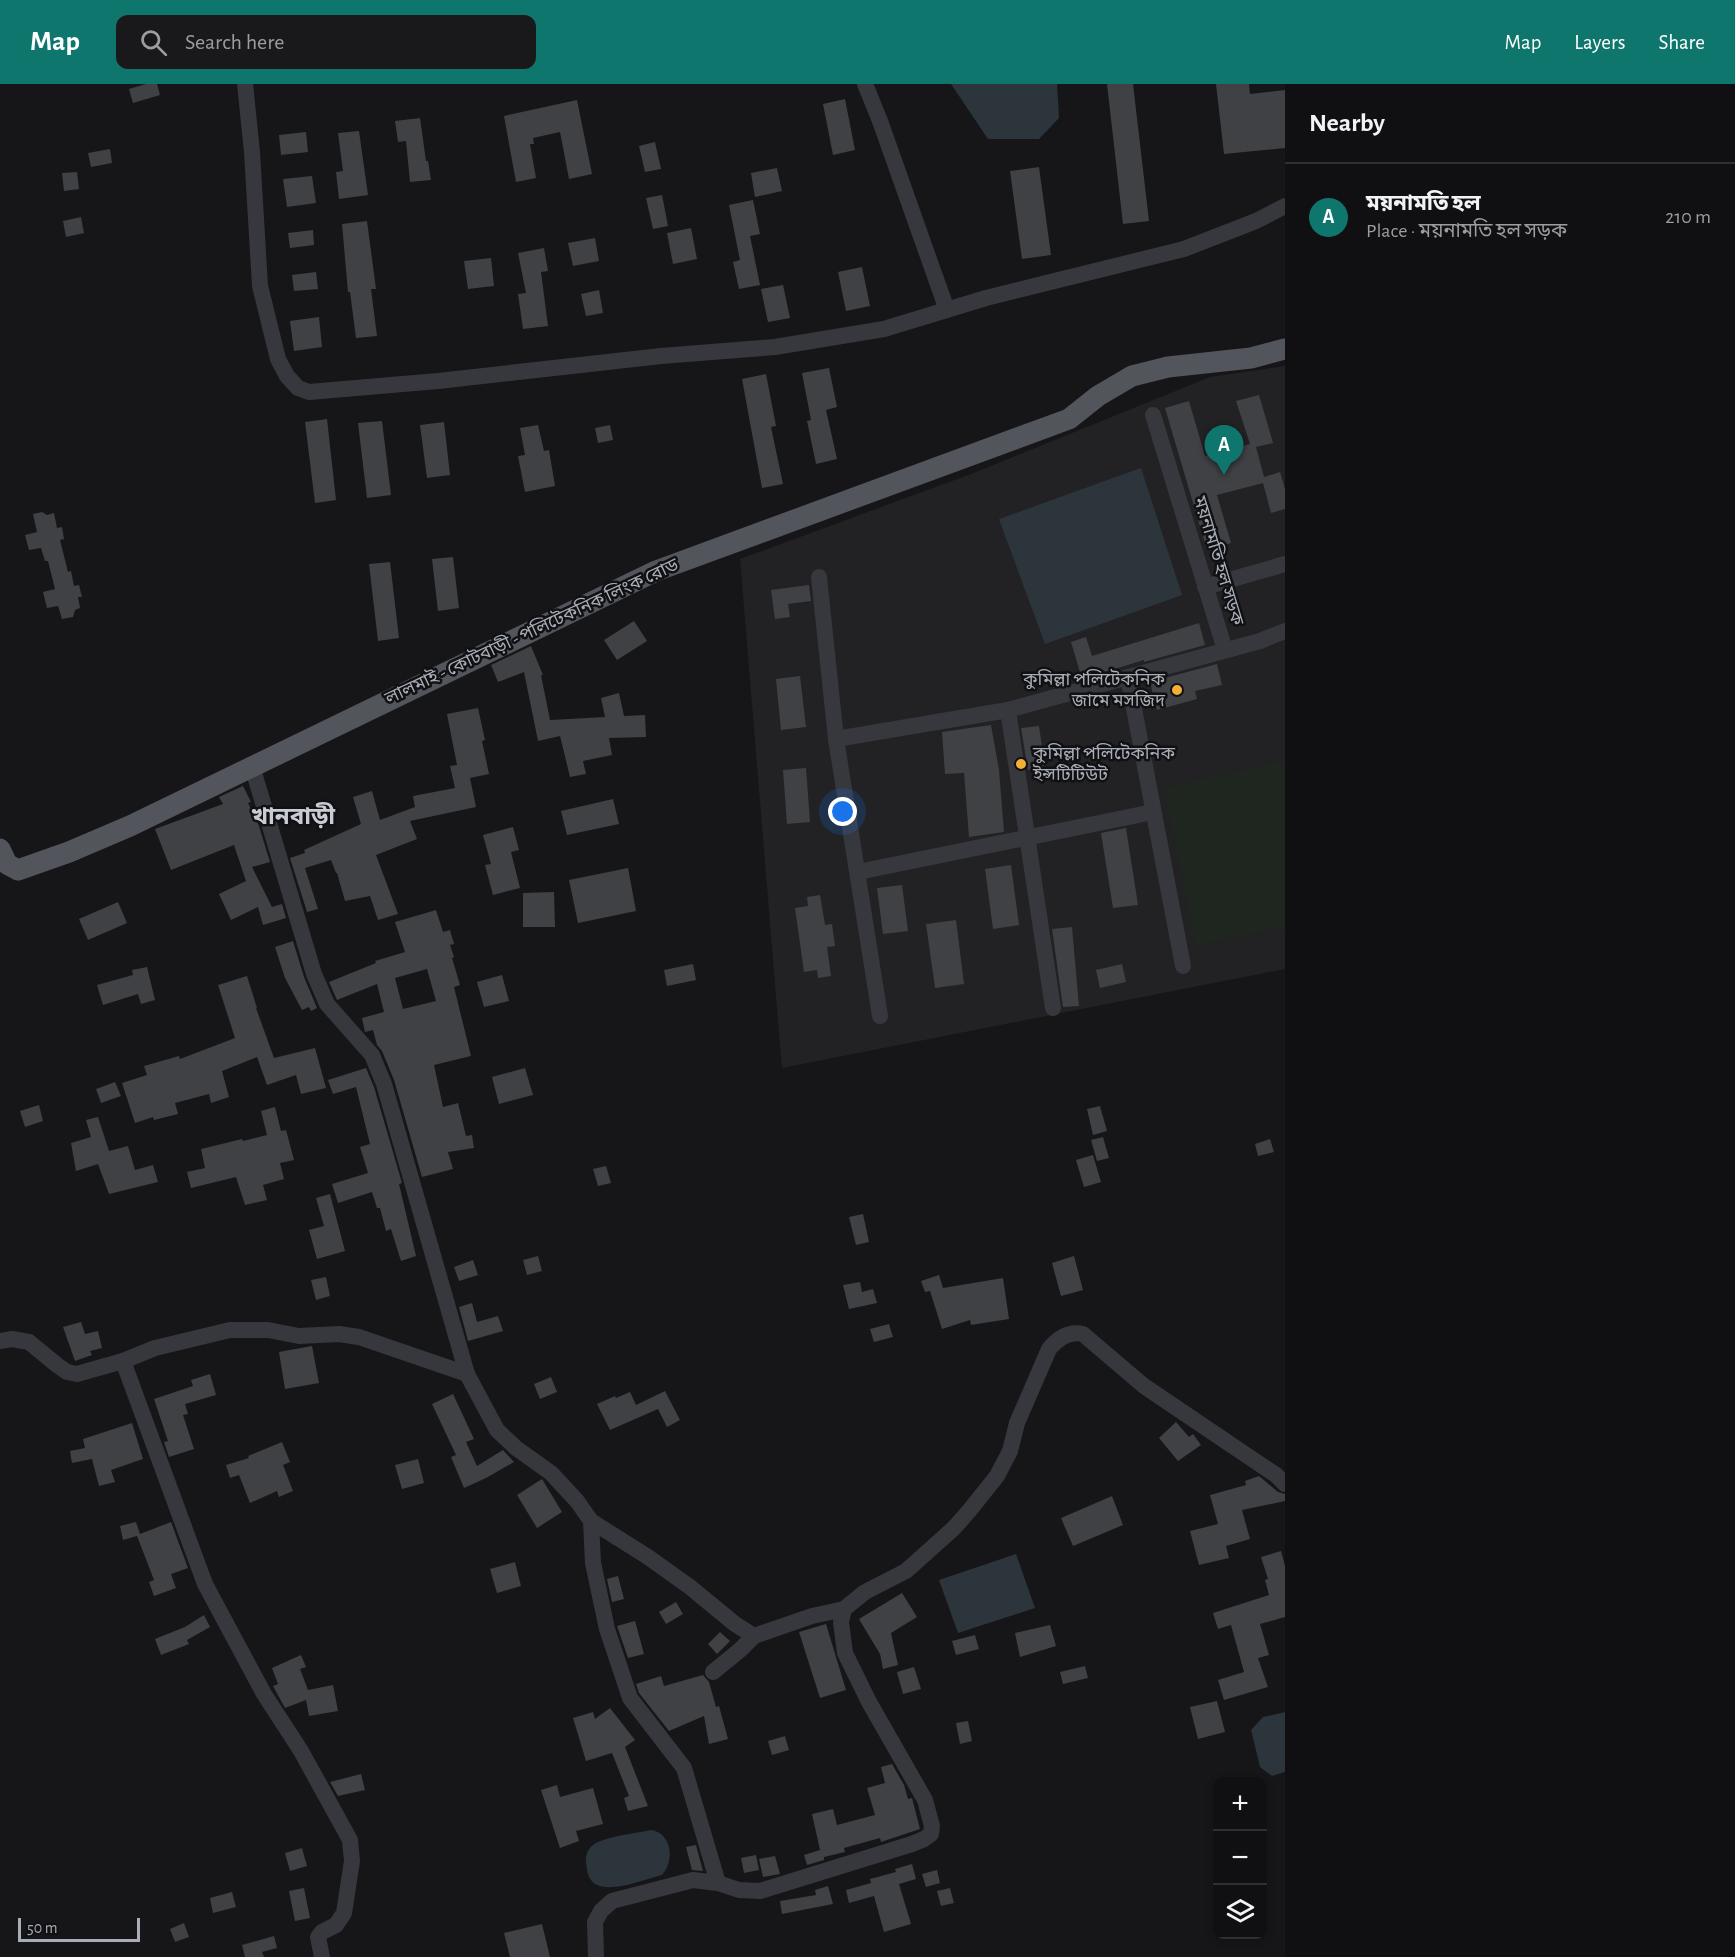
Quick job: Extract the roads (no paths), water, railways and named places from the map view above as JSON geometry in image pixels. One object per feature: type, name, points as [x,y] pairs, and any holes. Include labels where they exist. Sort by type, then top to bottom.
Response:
[{"type":"main road","name":"লালমাই - কোটবাড়ী - পলিটেকনিক লিংক রোড","points":[[0,849],[7,864],[18,870],[130,826],[656,570],[1069,419],[1098,396],[1132,376],[1168,368],[1251,358],[1285,350]]},
{"type":"street","points":[[245,84],[252,152],[260,286],[278,359],[292,382],[298,388],[309,392],[449,380],[661,356],[775,347],[884,329],[986,298],[1184,249],[1256,222],[1285,206]]},
{"type":"street","points":[[865,84],[947,310]]},
{"type":"street","name":"ময়নামতি হল সড়ক","points":[[1153,415],[1225,650]]},
{"type":"street","points":[[1205,587],[1285,564]]},
{"type":"street","points":[[819,577],[836,739],[880,1016]]},
{"type":"street","points":[[836,739],[1008,710],[1225,650],[1285,631]]},
{"type":"street","points":[[1128,677],[1183,966]]},
{"type":"street","points":[[1008,710],[1053,1008]]},
{"type":"street","points":[[252,766],[314,974],[327,1004],[372,1055],[384,1083],[403,1157],[428,1235],[467,1374],[497,1430],[516,1448],[551,1473],[577,1501],[591,1521],[648,1557],[690,1587],[735,1624],[754,1635]]},
{"type":"street","points":[[858,873],[1153,812]]},
{"type":"street","points":[[0,1341],[12,1339],[28,1342],[62,1368],[77,1374],[123,1361],[155,1348],[230,1330],[268,1330],[299,1336],[339,1334],[359,1337],[467,1374]]},
{"type":"street","points":[[712,1672],[740,1650],[754,1635],[812,1616],[844,1609],[864,1592],[906,1571],[954,1528],[997,1476],[1010,1450],[1017,1423],[1049,1349],[1055,1341],[1074,1332],[1083,1334],[1144,1386],[1276,1475],[1285,1484]]},
{"type":"street","points":[[123,1361],[204,1584],[264,1694],[301,1751],[350,1840],[352,1861],[344,1913],[336,1925],[322,1932],[318,1937],[322,1957]]},
{"type":"street","points":[[591,1521],[593,1563],[600,1596],[630,1698],[684,1768],[718,1883]]},
{"type":"street","points":[[596,1957],[595,1922],[601,1911],[612,1901],[693,1880],[760,1892],[912,1844],[931,1834],[932,1826],[925,1800],[869,1702],[845,1653],[841,1622],[844,1609]]},
{"type":"place","name":"ময়নামতি হল","points":[[1224,475]]},
{"type":"place","name":"কুমিল্লা পলিটেকনিক জামে মসজিদ","points":[[1177,690]]},
{"type":"place","name":"কুমিল্লা পলিটেকনিক ইন্সটিটিউট","points":[[1021,764]]},
{"type":"district","name":"খানবাড়ী","points":[[293,817]]}]
